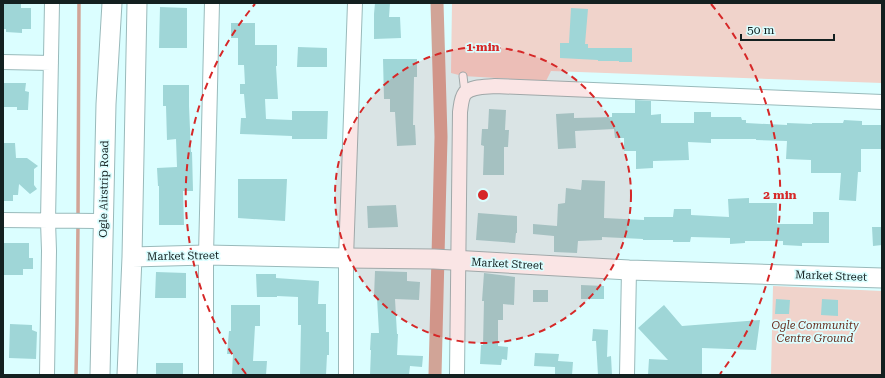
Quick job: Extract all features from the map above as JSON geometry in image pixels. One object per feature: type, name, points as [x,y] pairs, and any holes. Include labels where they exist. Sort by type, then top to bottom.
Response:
[{"type":"street","points":[[47,375],[52,3]]},
{"type":"street","name":"Ogle Airstrip Road","points":[[100,375],[99,222],[112,3]]},
{"type":"street","points":[[127,375],[132,257],[137,3]]},
{"type":"street","points":[[206,375],[206,255],[212,3]]},
{"type":"street","points":[[346,375],[346,258],[355,3]]},
{"type":"street","points":[[3,62],[51,63]]},
{"type":"street","points":[[457,375],[447,260],[461,102],[465,93],[472,89],[495,86],[882,102]]},
{"type":"street","points":[[3,220],[99,222]]},
{"type":"street","name":"Market Street","points":[[132,257],[206,255],[447,260],[629,270],[882,278]]},
{"type":"street","points":[[627,375],[629,270]]},
{"type":"lane","points":[[463,76],[465,93]]},
{"type":"green space","points":[[452,3],[882,3],[882,83],[551,71],[546,81],[463,76],[451,73]]},
{"type":"green space","name":"Ogle Community Centre Ground","points":[[773,286],[882,291],[882,375],[771,375]]},
{"type":"building","points":[[3,3],[21,3],[21,8],[31,8],[31,29],[22,29],[22,33],[6,32],[6,29],[3,29]]},
{"type":"building","points":[[375,3],[390,3],[389,17],[400,17],[401,38],[374,39]]},
{"type":"building","points":[[160,7],[187,8],[187,48],[159,48]]},
{"type":"building","points":[[571,8],[588,9],[585,44],[588,44],[588,48],[632,48],[632,62],[560,58],[560,43],[569,43]]},
{"type":"building","points":[[231,23],[255,23],[255,45],[277,45],[276,66],[278,99],[265,99],[266,119],[292,120],[292,111],[328,111],[327,139],[292,139],[292,136],[240,134],[241,118],[246,118],[244,94],[240,94],[240,84],[245,84],[244,65],[238,65],[238,38],[231,38]]},
{"type":"building","points":[[298,47],[327,48],[327,67],[297,67]]},
{"type":"building","points":[[383,59],[417,59],[417,77],[414,77],[413,125],[415,125],[416,145],[397,146],[395,112],[390,112],[390,99],[384,99]]},
{"type":"building","points":[[3,83],[26,83],[25,91],[29,92],[28,110],[17,110],[17,107],[3,107]]},
{"type":"building","points":[[163,85],[189,85],[193,191],[183,191],[184,225],[159,225],[159,186],[157,168],[177,167],[176,139],[167,140],[166,106],[163,106]]},
{"type":"building","points":[[635,100],[651,101],[651,115],[661,114],[661,123],[694,123],[694,112],[711,112],[711,117],[741,117],[742,120],[746,120],[746,123],[787,125],[787,123],[812,124],[843,123],[844,120],[862,121],[862,125],[882,125],[882,149],[861,149],[861,172],[858,172],[856,201],[839,200],[841,173],[811,173],[811,160],[786,159],[787,141],[711,139],[711,143],[688,142],[689,160],[653,161],[653,168],[636,169],[636,151],[624,151],[624,138],[615,138],[614,129],[575,131],[576,148],[558,149],[556,114],[574,113],[574,118],[612,117],[612,113],[635,113]]},
{"type":"building","points":[[489,109],[506,110],[505,130],[509,130],[508,147],[504,147],[504,175],[483,175],[484,146],[481,145],[482,129],[488,129]]},
{"type":"building","points":[[3,143],[15,143],[16,158],[27,158],[38,166],[34,169],[34,185],[37,189],[30,194],[19,184],[18,195],[13,195],[13,201],[3,201]]},
{"type":"building","points":[[238,179],[287,179],[285,221],[238,218]]},
{"type":"building","points":[[582,180],[605,181],[604,218],[644,220],[644,217],[673,217],[674,209],[691,209],[691,215],[729,217],[728,199],[749,198],[749,203],[777,203],[777,224],[813,224],[813,212],[829,212],[829,243],[802,243],[802,246],[783,245],[783,241],[745,241],[745,243],[730,244],[730,238],[691,237],[690,242],[673,242],[673,240],[643,240],[602,237],[602,240],[578,241],[577,253],[554,252],[554,236],[533,234],[533,224],[557,226],[558,204],[565,203],[566,188],[581,190]]},
{"type":"building","points":[[396,205],[398,227],[368,228],[367,206]]},
{"type":"building","points":[[478,213],[517,216],[517,233],[515,243],[476,240]]},
{"type":"building","points":[[872,227],[882,227],[882,245],[873,246]]},
{"type":"building","points":[[3,243],[29,243],[29,258],[33,258],[33,269],[23,269],[23,275],[4,275]]},
{"type":"building","points":[[375,271],[407,272],[407,281],[420,282],[419,300],[395,299],[398,334],[397,355],[423,356],[422,367],[410,366],[409,375],[370,375],[371,333],[379,333],[377,298],[374,297]]},
{"type":"building","points":[[156,272],[186,273],[186,298],[155,298]]},
{"type":"building","points":[[484,273],[515,277],[514,305],[503,304],[503,320],[498,320],[498,346],[508,347],[507,360],[502,359],[501,365],[480,364],[481,345],[483,345],[484,301],[482,301]]},
{"type":"building","points":[[256,274],[276,274],[276,278],[319,281],[318,304],[326,304],[326,332],[329,332],[329,355],[327,355],[326,375],[300,375],[301,325],[298,325],[298,297],[257,297]]},
{"type":"building","points":[[581,285],[604,286],[604,299],[581,299]]},
{"type":"building","points":[[533,290],[548,290],[548,302],[533,302]]},
{"type":"building","points":[[776,299],[790,300],[789,314],[775,314]]},
{"type":"building","points":[[822,299],[838,300],[838,316],[821,315]]},
{"type":"building","points":[[231,305],[260,305],[260,326],[255,326],[253,361],[267,361],[266,375],[232,375],[233,354],[227,354],[229,331],[231,331]]},
{"type":"building","points":[[664,305],[682,326],[760,320],[756,350],[702,348],[702,375],[648,375],[649,359],[668,360],[638,328]]},
{"type":"building","points":[[10,324],[32,325],[32,330],[37,332],[36,359],[9,358]]},
{"type":"building","points":[[593,329],[608,330],[607,357],[611,356],[612,375],[598,375],[596,341],[592,341]]},
{"type":"building","points":[[535,353],[559,354],[558,361],[573,362],[572,375],[555,375],[555,367],[534,366]]},
{"type":"building","points":[[156,363],[183,363],[183,375],[156,375]]},
{"type":"waterway","points":[[78,218],[79,3]]},
{"type":"waterway","points":[[435,375],[441,137],[437,3]]},
{"type":"waterway","points":[[76,375],[78,224]]}]
